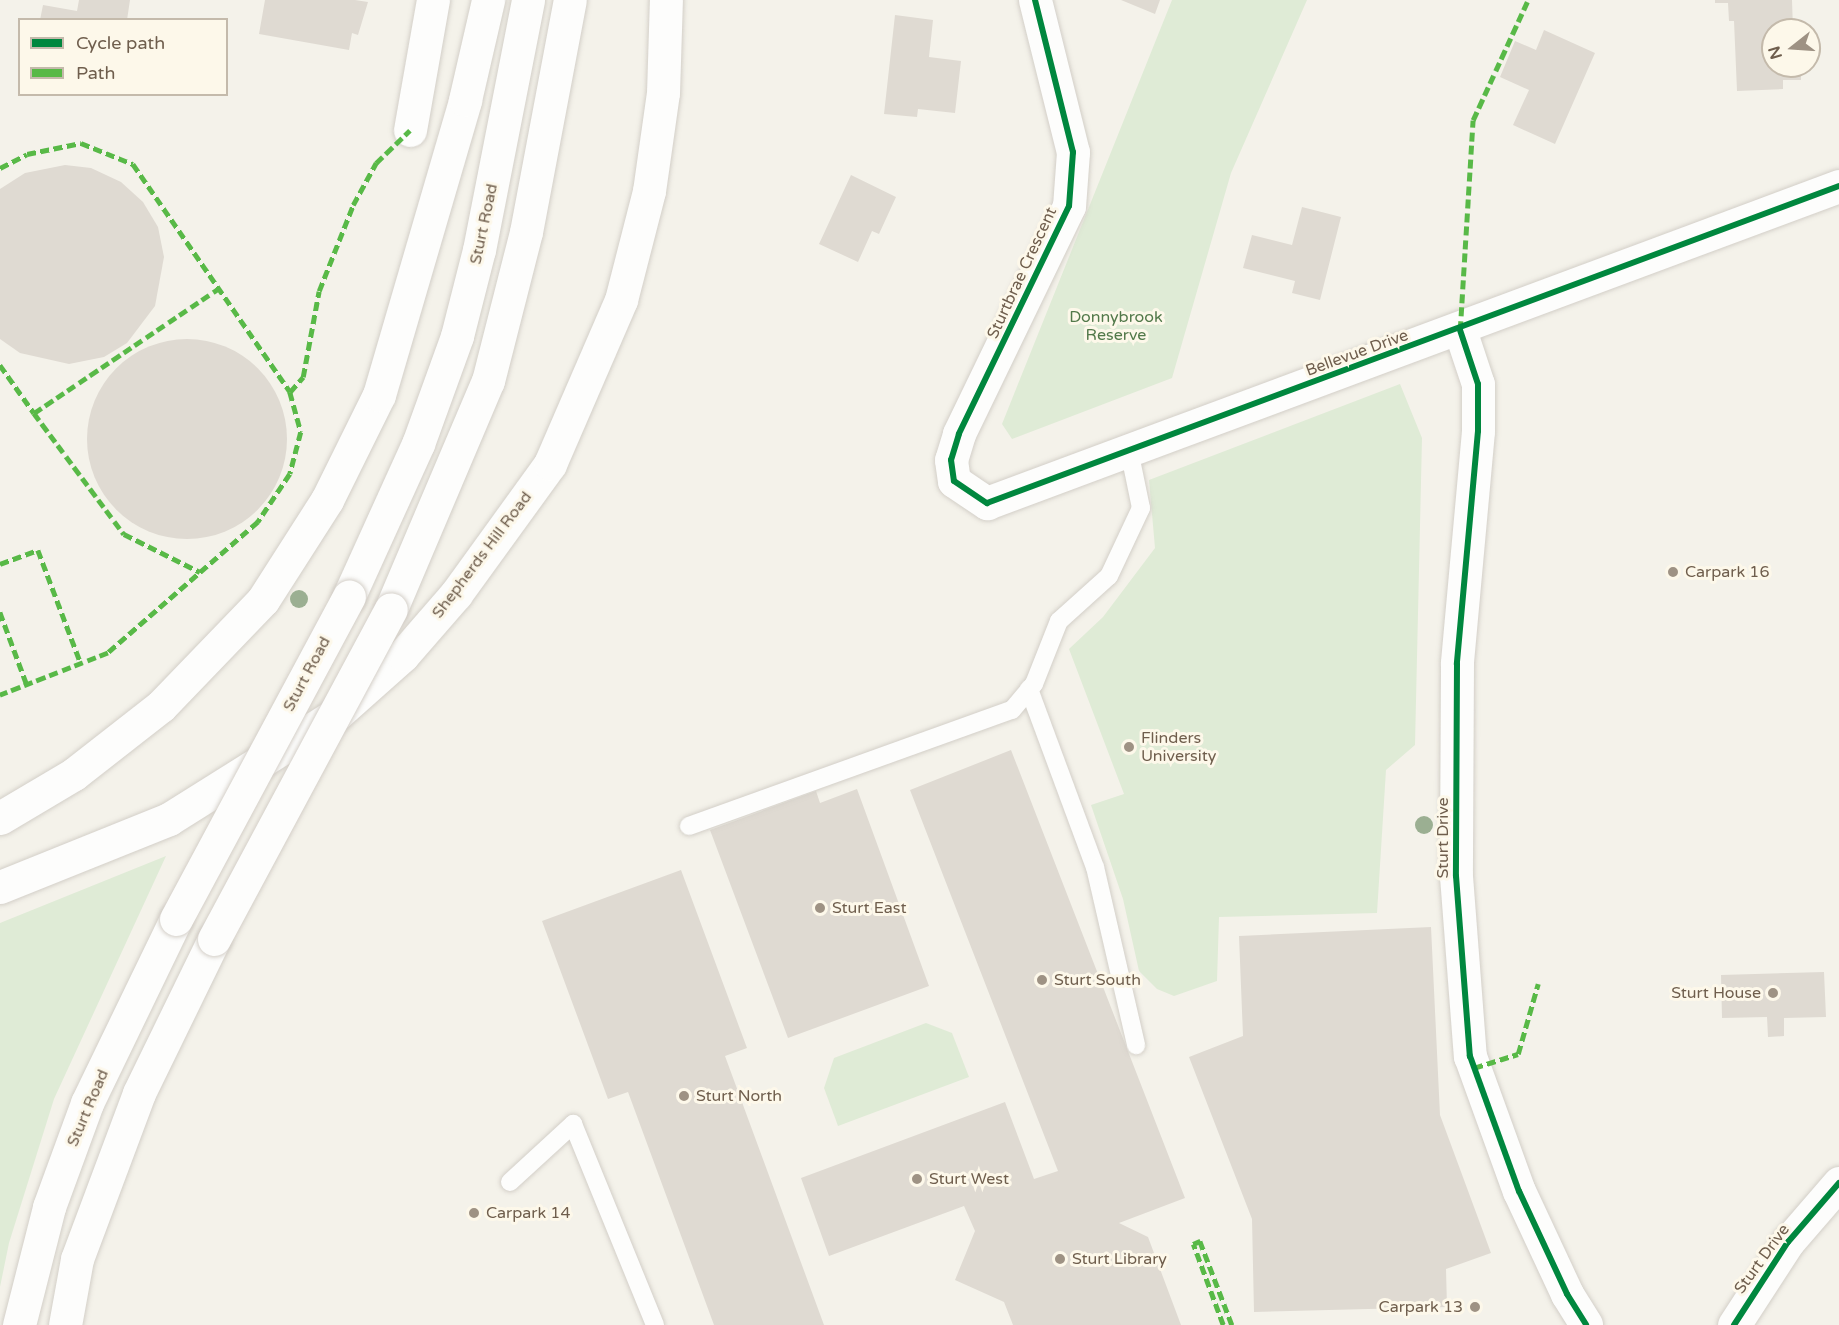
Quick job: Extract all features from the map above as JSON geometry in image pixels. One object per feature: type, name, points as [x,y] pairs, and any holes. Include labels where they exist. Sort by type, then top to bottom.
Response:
[{"type":"main road","points":[[410,130],[433,0]]},
{"type":"main road","points":[[0,818],[74,774],[161,706],[263,600],[327,500],[379,395],[465,100],[488,0]]},
{"type":"main road","name":"Sturt Road","points":[[19,1325],[49,1207],[87,1103],[176,919],[349,596],[418,444],[457,336],[479,250],[528,0]]},
{"type":"main road","points":[[64,1325],[77,1259],[138,1093],[214,939],[391,609],[423,543],[488,381],[526,232],[570,0]]},
{"type":"main road","name":"Shepherds Hill Road","points":[[0,887],[169,819],[338,713],[403,655],[456,594],[550,464],[621,300],[651,180],[663,93],[666,0]]},
{"type":"main road","name":"Sturtbrae Crescent","points":[[954,481],[951,460],[959,434],[1069,206],[1073,152],[1035,0]]},
{"type":"main road","name":"Bellevue Drive","points":[[954,481],[987,502],[1460,330],[1839,186]]},
{"type":"main road","name":"Sturt Drive","points":[[1460,330],[1478,384],[1478,431],[1457,676],[1456,876],[1470,1056],[1519,1191],[1567,1294],[1586,1325]]},
{"type":"main road","name":"Sturt Drive","points":[[1734,1325],[1788,1242],[1839,1183]]},
{"type":"lane","points":[[689,826],[1012,710],[1029,689],[1059,621],[1109,576],[1140,508],[1129,450]]},
{"type":"lane","points":[[1029,689],[1095,867],[1136,1045]]},
{"type":"lane","points":[[510,1182],[573,1124],[655,1325]]},
{"type":"green space","name":"Donnybrook Reserve","points":[[1172,0],[1307,0],[1231,173],[1172,378],[1012,439],[1002,424]]},
{"type":"green space","points":[[1400,384],[1422,438],[1415,745],[1386,770],[1377,913],[1219,917],[1217,981],[1174,996],[1157,989],[1139,971],[1123,899],[1091,805],[1124,794],[1069,649],[1103,617],[1155,548],[1149,480]]},
{"type":"green space","points":[[166,856],[54,1099],[9,1243],[0,1287],[0,923]]},
{"type":"green space","points":[[926,1023],[952,1033],[969,1077],[838,1126],[824,1088],[834,1058]]},
{"type":"building","points":[[79,0],[130,0],[127,18],[40,18],[43,5],[77,11]]},
{"type":"building","points":[[265,0],[368,2],[358,35],[352,33],[349,50],[259,34]]},
{"type":"building","points":[[1121,0],[1160,0],[1155,14]]},
{"type":"building","points":[[1715,0],[1792,0],[1793,18],[1761,18],[1761,78],[1801,78],[1801,80],[1783,80],[1783,89],[1737,91],[1734,21],[1729,21],[1728,3],[1715,3]]},
{"type":"building","points":[[895,15],[933,20],[929,57],[961,61],[955,113],[918,109],[917,117],[884,114]]},
{"type":"building","points":[[1544,30],[1595,53],[1555,144],[1513,125],[1529,90],[1500,77],[1515,41],[1536,50]]},
{"type":"building","points":[[65,165],[91,168],[121,182],[143,202],[158,227],[164,257],[155,306],[127,343],[104,357],[69,364],[20,353],[0,339],[0,189],[25,173]]},
{"type":"building","points":[[851,175],[896,197],[879,234],[872,231],[858,262],[819,244]]},
{"type":"building","points":[[1302,207],[1341,217],[1320,300],[1292,293],[1295,281],[1243,268],[1252,235],[1292,245]]},
{"type":"building","points":[[187,339],[216,343],[234,351],[258,368],[275,392],[283,410],[287,439],[283,468],[275,486],[258,510],[234,527],[216,535],[187,539],[158,535],[140,527],[116,510],[99,486],[91,468],[87,439],[91,410],[99,392],[116,368],[140,351],[158,343]]},
{"type":"building","points":[[1011,750],[1185,1198],[1119,1223],[1148,1237],[1181,1325],[1013,1325],[1004,1302],[955,1280],[975,1231],[964,1206],[829,1256],[801,1178],[1005,1102],[1034,1179],[1058,1171],[910,790]]},
{"type":"building","name":"Sturt East","points":[[857,789],[929,986],[788,1038],[710,830],[816,791],[820,803]]},
{"type":"building","name":"Sturt North","points":[[681,870],[747,1048],[725,1056],[824,1325],[714,1325],[628,1092],[608,1099],[542,921]]},
{"type":"building","points":[[1431,927],[1440,1115],[1491,1253],[1446,1269],[1447,1307],[1254,1312],[1252,1219],[1189,1057],[1243,1036],[1239,936]]},
{"type":"building","name":"Sturt House","points":[[1824,972],[1826,1017],[1784,1018],[1784,1036],[1768,1037],[1767,1017],[1722,1018],[1721,975]]},
{"type":"marked path","points":[[1460,330],[1473,120],[1528,0]]},
{"type":"marked path","points":[[290,392],[303,377],[319,291],[353,205],[376,163],[410,130]]},
{"type":"marked path","points":[[0,168],[27,154],[81,143],[133,164],[290,392],[301,432],[290,474],[258,522],[108,653],[0,695]]},
{"type":"marked path","points":[[0,365],[34,413],[219,288]]},
{"type":"marked path","points":[[34,413],[124,534],[200,572]]},
{"type":"marked path","points":[[0,564],[38,550],[81,664]]},
{"type":"marked path","points":[[0,612],[27,685]]},
{"type":"marked path","points":[[1474,1068],[1518,1054],[1538,984]]},
{"type":"marked path","points":[[1223,1325],[1193,1244],[1200,1241],[1232,1325]]},
{"type":"cycle path","points":[[1035,0],[1073,152],[1069,206],[959,434],[951,460],[954,481],[987,503],[1839,186]]},
{"type":"cycle path","points":[[1460,330],[1478,384],[1478,431],[1457,664],[1456,876],[1470,1056],[1519,1191],[1567,1294],[1586,1325]]},
{"type":"cycle path","points":[[1734,1325],[1788,1242],[1839,1183]]},
{"type":"place","name":"Carpark 16","points":[[1673,572]]},
{"type":"place","name":"Flinders University","points":[[1129,747]]},
{"type":"place","name":"Sturt East","points":[[820,908]]},
{"type":"place","name":"Sturt South","points":[[1042,980]]},
{"type":"place","name":"Sturt House","points":[[1773,993]]},
{"type":"place","name":"Sturt North","points":[[684,1096]]},
{"type":"place","name":"Sturt West","points":[[917,1179]]},
{"type":"place","name":"Carpark 14","points":[[474,1213]]},
{"type":"place","name":"Sturt Library","points":[[1060,1259]]},
{"type":"place","name":"Carpark 13","points":[[1475,1307]]}]
